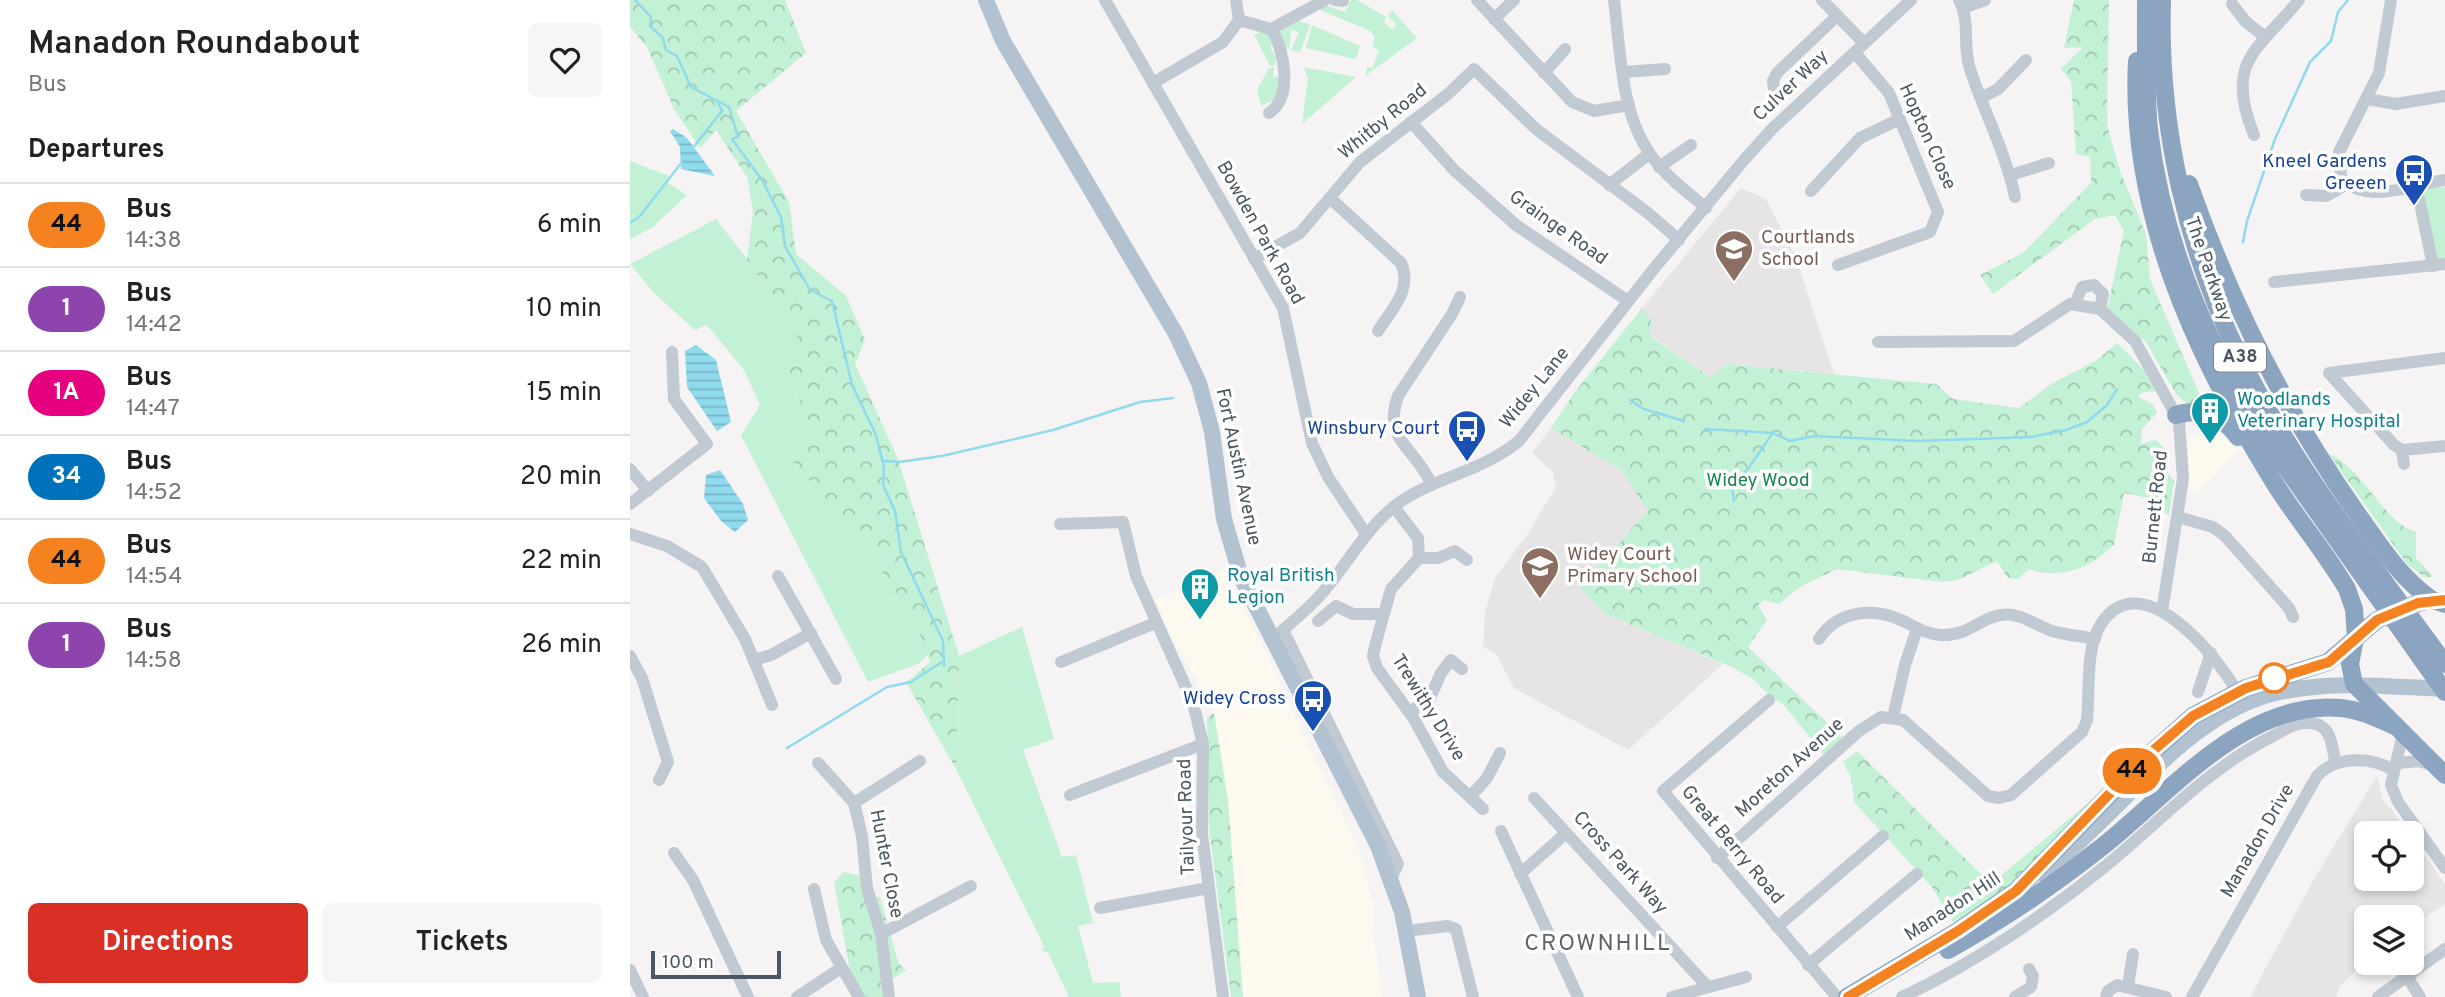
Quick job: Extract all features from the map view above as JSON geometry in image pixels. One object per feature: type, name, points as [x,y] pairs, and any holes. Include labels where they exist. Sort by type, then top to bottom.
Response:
[{"type":"highway","name":"A38","points":[[2140,0],[2135,87],[2138,142],[2159,236],[2192,332],[2218,385],[2273,481],[2347,589],[2354,609],[2356,638]]},
{"type":"highway","name":"The Parkway","points":[[2146,0],[2149,128],[2153,152],[2173,239],[2204,324],[2242,401],[2268,442],[2444,693]]},
{"type":"highway","name":"The Parkway","points":[[2162,0],[2163,68],[2172,145],[2191,233],[2204,274],[2241,360],[2306,469],[2445,664]]},
{"type":"highway","name":"A38","points":[[2163,68],[2197,205],[2278,390],[2309,444],[2403,577],[2440,601]]},
{"type":"highway","points":[[2176,415],[2206,412],[2219,417],[2233,429],[2273,481]]},
{"type":"highway","points":[[2016,891],[2165,738],[2193,716],[2237,692],[2272,678],[2320,666],[2336,657],[2377,620],[2413,604],[2440,601]]},
{"type":"highway","points":[[2356,638],[2350,664],[2354,684],[2440,770]]},
{"type":"highway","points":[[2042,891],[2130,825],[2210,757],[2258,726],[2301,712],[2335,708],[2364,713],[2400,730]]},
{"type":"highway","name":"Manadon Hill","points":[[1847,997],[1958,931],[2016,891]]},
{"type":"highway","name":"Manadon Hill","points":[[1863,997],[1962,942],[2042,891]]},
{"type":"main road","name":"Fort Austin Avenue","points":[[986,0],[1003,41],[1176,334],[1199,383],[1212,432],[1230,543],[1241,577],[1278,634],[1391,879],[1406,931],[1418,997]]},
{"type":"main road","name":"Manadon Hill","points":[[2016,891],[2083,840],[2164,762],[2218,719],[2278,692],[2347,685],[2444,693]]},
{"type":"main road","name":"Manadon Hill","points":[[2042,891],[2209,737],[2231,722],[2265,706],[2306,697],[2444,693]]},
{"type":"main road","name":"Fort Austin Avenue","points":[[1406,931],[1407,997]]},
{"type":"street","name":"Bowden Park Road","points":[[1105,0],[1283,308],[1318,459],[1366,534]]},
{"type":"street","points":[[1153,83],[1223,42],[1240,20],[1236,0]]},
{"type":"street","points":[[1240,20],[1271,29],[1325,0]]},
{"type":"street","points":[[1335,0],[1343,1]]},
{"type":"street","points":[[1477,0],[1572,102],[1594,111],[1629,106]]},
{"type":"street","points":[[1494,19],[1514,0]]},
{"type":"street","points":[[1614,0],[1629,106],[1649,154],[1706,208]]},
{"type":"street","points":[[1822,0],[1864,43]]},
{"type":"street","name":"Culver Way","points":[[1706,208],[1772,129],[1911,0]]},
{"type":"street","points":[[1985,0],[1961,4],[1968,37],[1968,65],[2011,175],[2015,197]]},
{"type":"street","points":[[2254,135],[2245,113],[2243,77],[2248,59],[2264,36],[2299,0]]},
{"type":"street","points":[[2391,0],[2379,73],[2339,152],[2339,168],[2347,184],[2363,192],[2445,180]]},
{"type":"street","points":[[2232,4],[2246,22],[2264,36]]},
{"type":"street","points":[[1774,97],[1773,80],[1777,73],[1838,16]]},
{"type":"street","points":[[1269,113],[1277,106],[1281,94],[1285,57],[1271,29]]},
{"type":"street","points":[[1544,73],[1565,49]]},
{"type":"street","name":"Hopton Close","points":[[1838,265],[1930,232],[1938,212],[1889,93],[1855,53]]},
{"type":"street","points":[[1981,98],[1998,89],[2022,65],[2008,58]]},
{"type":"street","name":"Whitby Road","points":[[1254,259],[1300,233],[1360,162],[1474,69],[1536,129],[1609,185]]},
{"type":"street","points":[[1624,72],[1665,69]]},
{"type":"street","points":[[2367,99],[2381,104],[2396,104],[2445,96]]},
{"type":"street","points":[[1812,184],[1860,138],[1900,119]]},
{"type":"street","name":"Grainge Road","points":[[1411,122],[1454,170],[1516,225],[1628,301]]},
{"type":"street","points":[[1660,167],[1691,145]]},
{"type":"street","points":[[1649,154],[1609,185],[1679,240]]},
{"type":"street","points":[[2011,175],[2049,163]]},
{"type":"street","points":[[2306,195],[2326,196],[2347,184]]},
{"type":"street","points":[[2274,282],[2287,276],[2439,265],[2416,184]]},
{"type":"street","points":[[1330,198],[1401,263],[1406,273],[1404,289],[1378,331]]},
{"type":"street","name":"Widey Lane","points":[[1278,634],[1325,591],[1366,534],[1394,507],[1431,484],[1463,474],[1502,455],[1519,441],[1628,301],[1706,208]]},
{"type":"street","name":"Burnett Road","points":[[1883,345],[2014,341],[2063,307],[2075,304],[2080,291],[2090,284],[2103,294],[2100,309],[2143,351],[2176,415],[2183,441],[2183,479],[2162,611]]},
{"type":"street","points":[[1431,484],[1393,429],[1394,408],[1398,396],[1445,326],[1460,297]]},
{"type":"street","points":[[2075,304],[2100,309]]},
{"type":"street","points":[[630,505],[707,444],[674,399],[672,352]]},
{"type":"street","points":[[2445,358],[2329,373],[2402,450],[2445,446]]},
{"type":"street","points":[[2402,450],[2404,464]]},
{"type":"street","points":[[630,469],[648,491]]},
{"type":"street","points":[[1394,507],[1418,537],[1419,558],[1438,558],[1457,547],[1467,560]]},
{"type":"street","points":[[2178,517],[2200,522],[2225,536],[2289,608],[2293,617]]},
{"type":"street","name":"Tailyour Road","points":[[1060,524],[1099,520],[1123,522],[1136,576],[1193,703],[1203,744],[1202,834],[1223,997]]},
{"type":"street","points":[[630,534],[667,546],[702,567],[746,639],[772,705]]},
{"type":"street","name":"Trewithy Drive","points":[[1419,558],[1391,589],[1373,656],[1377,668],[1410,712],[1439,765],[1483,809]]},
{"type":"street","points":[[778,576],[836,679]]},
{"type":"street","points":[[1917,629],[1905,665],[1893,717],[1909,725],[1977,789],[1999,798],[2011,795],[2082,732],[2087,720],[2095,639],[2101,624],[2119,609],[2145,605],[2162,611],[2187,629],[2211,653],[2237,692]]},
{"type":"street","points":[[1318,621],[1336,606],[1353,614],[1383,614]]},
{"type":"street","points":[[1819,639],[1835,622],[1849,615],[1864,613],[1891,616],[1928,634],[1961,633],[2002,614],[2024,618],[2053,631],[2095,639]]},
{"type":"street","points":[[1060,662],[1155,623]]},
{"type":"street","points":[[754,660],[771,655],[811,633]]},
{"type":"street","points":[[2198,692],[2211,653]]},
{"type":"street","points":[[630,656],[642,678],[668,762],[659,780]]},
{"type":"street","points":[[1410,712],[1430,698],[1441,673],[1451,660],[1462,669]]},
{"type":"street","name":"Great Berry Road","points":[[1769,700],[1663,792],[1837,997]]},
{"type":"street","name":"Moreton Avenue","points":[[1717,858],[1870,723],[1881,716],[1893,717]]},
{"type":"street","points":[[1902,997],[1917,994],[2046,910],[2103,868],[2210,775],[2247,748],[2300,723],[2319,724],[2330,734],[2336,762],[2380,763],[2395,767],[2419,761],[2440,770]]},
{"type":"street","points":[[2400,730],[2391,785],[2398,802],[2445,868]]},
{"type":"street","name":"Tailyour Road","points":[[1070,794],[1203,744]]},
{"type":"street","points":[[1470,797],[1487,778],[1500,753]]},
{"type":"street","name":"Hunter Close","points":[[854,803],[920,761]]},
{"type":"street","name":"Manadon Drive","points":[[2192,997],[2317,776],[2336,762]]},
{"type":"street","name":"Hunter Close","points":[[818,763],[854,803],[862,836],[867,888],[881,933],[888,997]]},
{"type":"street","name":"Cross Park Way","points":[[1534,798],[1707,986]]},
{"type":"street","points":[[1501,831],[1578,997]]},
{"type":"street","points":[[1520,874],[1566,833]]},
{"type":"street","points":[[1777,927],[1883,836]]},
{"type":"street","points":[[674,853],[693,880],[748,997]]},
{"type":"street","points":[[1808,965],[1917,874]]},
{"type":"street","name":"Hunter Close","points":[[881,933],[971,886]]},
{"type":"street","name":"Tailyour Road","points":[[1100,908],[1209,888]]},
{"type":"street","points":[[814,889],[826,940],[859,997]]},
{"type":"street","points":[[1406,931],[1448,926],[1456,929],[1473,997]]},
{"type":"street","points":[[2424,963],[2445,949]]},
{"type":"street","points":[[2128,986],[2133,954]]},
{"type":"street","points":[[797,997],[841,968]]},
{"type":"street","points":[[2015,997],[2031,987],[2034,976],[2029,969]]},
{"type":"street","points":[[630,970],[643,997]]},
{"type":"street","points":[[2378,997],[2406,975],[2420,997]]},
{"type":"street","points":[[1672,997],[1746,977]]},
{"type":"street","points":[[2106,997],[2113,987],[2128,986],[2166,997]]},
{"type":"shaded area","name":"Courtlands School","points":[[1741,188],[1766,199],[1796,258],[1834,374],[1727,364],[1710,377],[1650,335],[1651,320],[1642,308]]},
{"type":"shaded area","name":"Widey Court Primary School","points":[[1551,428],[1621,470],[1648,511],[1579,587],[1607,615],[1723,664],[1628,750],[1514,688],[1496,654],[1483,647],[1485,613],[1495,578],[1527,535],[1556,487],[1553,472],[1532,453]]},
{"type":"shaded area","points":[[2220,433],[2237,450],[2199,493],[2189,488],[2188,437]]},
{"type":"shaded area","points":[[1225,568],[1358,848],[1375,912],[1373,929],[1382,997],[1243,997],[1228,800],[1214,713],[1169,631],[1156,600]]},
{"type":"shaded area","points":[[2377,776],[2383,802],[2400,821],[2354,821],[2354,891],[2424,891],[2424,854],[2445,884],[2445,904],[2424,918],[2424,905],[2354,905],[2354,972],[2340,986],[2336,997],[2250,997],[2314,879]]},
{"type":"green space","points":[[630,0],[785,0],[806,53],[736,111],[789,202],[796,254],[846,296],[865,340],[855,364],[898,459],[959,656],[956,769],[906,682],[930,662],[909,603],[900,603],[867,545],[791,460],[809,422],[786,370],[807,352],[747,259],[753,211],[747,177],[716,130],[700,148],[674,109],[647,47],[630,27]]},
{"type":"green space","points":[[1351,0],[1357,0],[1386,17],[1384,22],[1392,30],[1396,24],[1388,16],[1392,10],[1417,38],[1365,76],[1367,67],[1372,68],[1379,51],[1372,46],[1375,37],[1370,31],[1318,9],[1325,5],[1345,12]]},
{"type":"green space","points":[[2074,0],[2109,0],[2107,125],[2120,171],[2146,234],[2150,279],[2205,407],[2191,407],[2176,394],[2146,342],[2107,310],[2124,231],[2115,215],[2095,219],[1993,294],[1980,275],[2023,253],[2091,183],[2090,157],[2076,154],[2071,81],[2061,69],[2083,47],[2064,48]]},
{"type":"green space","points":[[1297,20],[1310,25],[1300,52],[1291,50],[1299,32],[1291,30],[1289,49],[1285,48],[1278,32]]},
{"type":"green space","points":[[1312,25],[1360,46],[1356,59],[1306,48]]},
{"type":"green space","points":[[1263,30],[1276,43],[1270,47],[1276,58],[1282,55],[1282,62],[1276,61],[1275,65],[1270,66],[1254,35]]},
{"type":"green space","points":[[1274,67],[1273,76],[1280,78],[1276,99],[1261,106],[1257,90],[1269,68]]},
{"type":"green space","points":[[1304,67],[1356,77],[1302,124],[1308,78]]},
{"type":"green space","points":[[630,161],[669,176],[665,181],[687,195],[653,227],[630,239]]},
{"type":"green space","points":[[2445,187],[2445,260],[2436,259],[2422,193],[2425,189]]},
{"type":"green space","points":[[716,219],[747,259],[808,352],[786,370],[809,422],[791,460],[867,545],[900,603],[915,602],[933,650],[918,664],[868,682],[741,435],[760,405],[744,370],[707,325],[695,330],[654,293],[630,264]]},
{"type":"green space","name":"Widey Wood","points":[[1642,308],[1651,320],[1650,336],[1710,377],[1727,364],[1936,384],[1953,399],[2019,408],[2051,384],[2097,360],[2117,343],[2144,370],[2156,391],[2141,393],[2138,397],[2153,404],[2157,413],[2142,429],[2141,444],[2156,440],[2165,449],[2162,465],[2174,481],[2169,516],[2148,498],[2124,493],[2114,545],[2095,560],[2075,570],[2052,573],[2028,569],[2019,579],[2008,578],[1997,561],[1958,580],[1942,582],[1837,569],[1800,587],[1779,604],[1764,600],[1758,605],[1767,620],[1748,647],[1844,739],[1825,756],[1784,705],[1771,697],[1753,679],[1732,667],[1607,615],[1579,587],[1648,511],[1621,470],[1551,428],[1574,393]]},
{"type":"green space","points":[[2329,454],[2342,462],[2364,483],[2393,518],[2416,532],[2416,558],[2434,577],[2424,577],[2407,564]]},
{"type":"green space","points":[[1022,627],[1054,739],[1023,750],[1062,857],[1076,855],[1093,923],[1078,926],[1093,983],[1119,982],[1121,997],[1069,997],[1048,953],[1042,950],[1044,946],[956,769],[959,656]]},
{"type":"green space","points":[[1214,713],[1228,800],[1243,997],[1231,997],[1209,827],[1207,718]]},
{"type":"green space","points":[[1857,751],[1991,884],[2106,788],[2018,882],[1976,911],[1953,922],[1931,886],[1854,802],[1851,777],[1843,762]]},
{"type":"green space","points":[[843,872],[862,876],[866,897],[880,897],[898,962],[906,971],[887,984],[883,997],[862,997],[851,976],[834,883]]},
{"type":"water","points":[[673,129],[687,138],[715,176],[681,169],[680,147],[670,131]]},
{"type":"water","points":[[696,345],[716,360],[731,422],[717,431],[687,387],[685,351]]},
{"type":"water","points":[[720,470],[743,504],[748,520],[735,532],[721,521],[704,498],[706,475]]},
{"type":"waterway","points":[[635,0],[651,17],[650,26],[663,38],[666,50],[677,56],[691,87],[729,107],[738,137],[732,139],[762,180],[781,217],[785,246],[810,290],[832,301],[852,385],[876,435],[884,467],[883,485],[895,511],[901,552],[943,641],[944,666]]},
{"type":"waterway","points":[[2243,242],[2247,221],[2275,139],[2310,62],[2331,41],[2338,12],[2348,0]]},
{"type":"waterway","points":[[692,149],[722,111],[717,101]]},
{"type":"waterway","points":[[630,223],[640,216],[682,162]]},
{"type":"waterway","points":[[1705,429],[1773,433],[1790,441],[1814,436],[1917,441],[2031,437],[2066,430],[2087,422],[2107,405],[2117,389]]},
{"type":"waterway","points":[[883,461],[899,462],[942,456],[1053,430],[1140,402],[1173,398]]},
{"type":"waterway","points":[[1630,400],[1644,409],[1684,421]]},
{"type":"waterway","points":[[1734,501],[1732,488],[1737,479],[1748,469],[1772,434]]},
{"type":"waterway","points":[[787,748],[887,687],[911,682],[942,662]]},
{"type":"bus line","name":"44","points":[[1848,997],[1958,931],[2016,891],[2141,761],[2193,716],[2246,688],[2329,662],[2377,620],[2418,603],[2445,600]]},
{"type":"place","name":"Kneel Gardens Greeen","points":[[2414,207]]},
{"type":"place","name":"Courtlands School","points":[[1734,283]]},
{"type":"place","name":"Woodlands Veterinary Hospital","points":[[2210,445]]},
{"type":"place","name":"Winsbury Court","points":[[1467,463]]},
{"type":"place","name":"Widey Court Primary School","points":[[1540,600]]},
{"type":"place","name":"Royal British Legion","points":[[1200,621]]},
{"type":"place","name":"Widey Cross","points":[[1313,733]]},
{"type":"district","name":"CROWNHILL","points":[[1598,944]]}]
